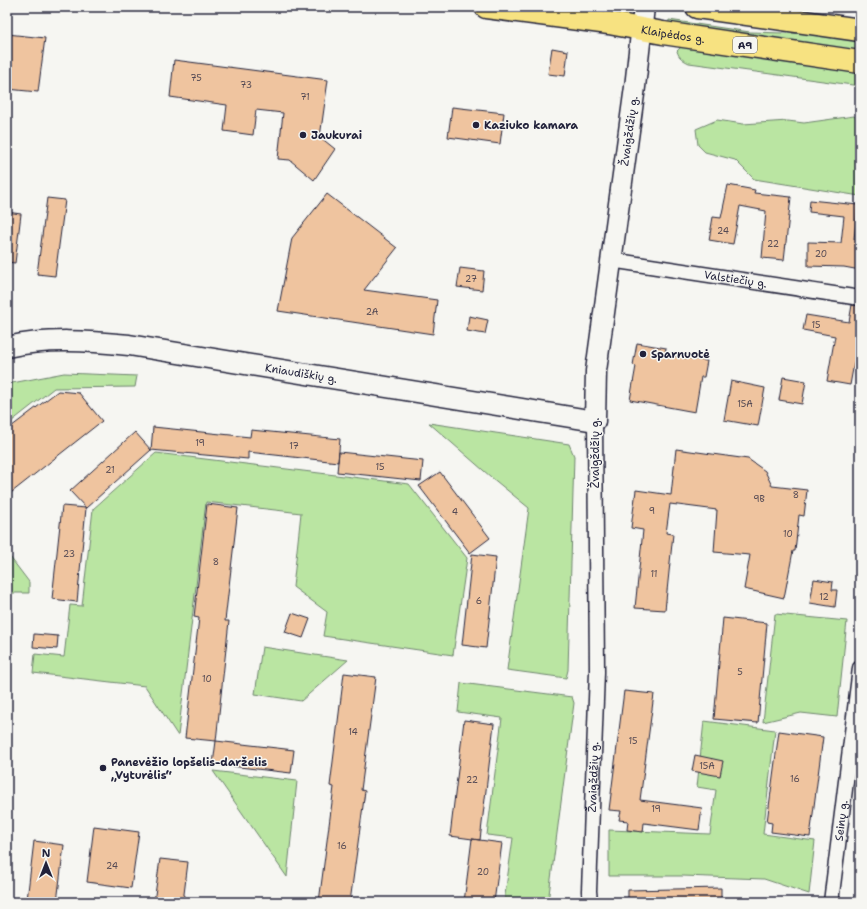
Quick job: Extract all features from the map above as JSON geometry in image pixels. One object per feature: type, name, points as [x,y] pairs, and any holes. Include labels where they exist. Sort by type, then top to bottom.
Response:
[{"type":"highway","name":"Klaipėdos g.","points":[[486,7],[609,23],[857,62]]},
{"type":"highway","points":[[697,7],[860,30]]},
{"type":"main road","name":"Žvaigždžių g.","points":[[595,421],[596,371],[635,87],[644,7]]},
{"type":"main road","name":"Kniaudiškių g.","points":[[7,347],[33,342],[51,341],[97,342],[129,345],[595,421]]},
{"type":"street","name":"Valstiečių g.","points":[[611,260],[860,298]]},
{"type":"street","name":"Žvaigždžių g.","points":[[590,902],[589,891],[597,672],[595,421]]},
{"type":"street","name":"Seinų g.","points":[[831,902],[860,668]]},
{"type":"green space","points":[[669,20],[750,32],[818,34],[860,40],[860,54],[668,26]]},
{"type":"green space","points":[[682,46],[849,72],[860,75],[860,86],[689,63],[679,55],[677,51]]},
{"type":"green space","points":[[854,116],[860,121],[860,196],[754,179],[735,160],[705,152],[698,145],[696,129],[717,120],[743,124],[788,121],[804,123]]},
{"type":"green space","points":[[64,373],[137,376],[135,387],[54,388],[7,425],[7,384]]},
{"type":"green space","points":[[429,423],[569,444],[574,456],[568,670],[566,678],[507,670],[529,508]]},
{"type":"green space","points":[[156,453],[409,484],[467,558],[453,655],[323,636],[327,612],[293,587],[301,513],[206,502],[178,736],[145,686],[33,673],[35,654],[64,657],[70,605],[82,606],[93,509]]},
{"type":"green space","points":[[7,553],[29,582],[29,593],[9,593],[7,591]]},
{"type":"green space","points":[[775,614],[847,621],[837,717],[801,713],[763,722]]},
{"type":"green space","points":[[262,647],[348,660],[301,701],[255,694]]},
{"type":"green space","points":[[461,683],[572,697],[574,703],[548,902],[504,902],[513,838],[487,835],[502,718],[458,712]]},
{"type":"green space","points":[[704,721],[775,730],[763,834],[815,841],[809,894],[764,879],[683,876],[609,876],[609,830],[710,834],[716,790],[697,787]]},
{"type":"green space","points":[[213,771],[297,781],[287,877]]},
{"type":"building","points":[[7,34],[45,38],[38,92],[7,89]]},
{"type":"building","points":[[552,48],[568,51],[565,76],[548,74]]},
{"type":"building","points":[[174,60],[328,80],[320,137],[335,149],[314,180],[290,160],[278,159],[283,113],[256,110],[253,135],[224,131],[227,105],[170,97]]},
{"type":"building","name":"Kaziuko kamara","points":[[452,107],[504,113],[500,144],[448,137]]},
{"type":"building","points":[[728,185],[755,190],[754,193],[791,197],[784,260],[762,258],[766,211],[740,206],[733,244],[709,240],[713,217],[721,218]]},
{"type":"building","points":[[327,194],[397,248],[364,290],[437,300],[433,334],[278,311],[292,238]]},
{"type":"building","points":[[47,198],[65,200],[55,276],[37,274]]},
{"type":"building","points":[[810,200],[858,205],[854,239],[860,240],[860,270],[844,267],[808,266],[808,242],[841,243],[844,216],[809,212]]},
{"type":"building","points":[[7,212],[21,214],[15,263],[7,262]]},
{"type":"building","points":[[460,268],[484,271],[482,290],[457,287]]},
{"type":"building","points":[[852,305],[860,306],[860,348],[857,347],[850,385],[827,381],[835,336],[803,330],[806,315],[849,322]]},
{"type":"building","points":[[469,316],[488,320],[485,334],[467,331]]},
{"type":"building","points":[[637,343],[666,348],[665,355],[707,361],[704,377],[701,377],[695,412],[630,400],[636,366],[633,365]]},
{"type":"building","points":[[783,377],[806,381],[802,404],[779,400]]},
{"type":"building","points":[[731,381],[765,388],[758,426],[724,420]]},
{"type":"building","points":[[58,391],[79,393],[102,421],[7,496],[7,430]]},
{"type":"building","points":[[153,427],[250,437],[251,430],[340,439],[338,462],[248,452],[248,459],[151,450]]},
{"type":"building","points":[[135,432],[151,450],[86,508],[70,491]]},
{"type":"building","points":[[676,449],[748,459],[765,471],[772,486],[807,490],[804,516],[799,515],[795,551],[793,551],[784,598],[744,589],[750,555],[714,552],[717,510],[670,504],[666,533],[673,534],[665,610],[635,608],[643,530],[631,528],[636,490],[671,495]]},
{"type":"building","points":[[339,452],[423,461],[421,481],[337,472]]},
{"type":"building","points":[[440,472],[490,538],[470,553],[419,486]]},
{"type":"building","points":[[207,504],[238,508],[225,621],[229,621],[216,741],[185,738],[199,618],[194,617]]},
{"type":"building","points":[[62,506],[86,508],[77,602],[52,599]]},
{"type":"building","points":[[472,554],[496,557],[486,648],[462,645]]},
{"type":"building","points":[[814,579],[833,582],[832,590],[837,590],[835,607],[810,603]]},
{"type":"building","points":[[292,613],[310,619],[303,638],[285,632]]},
{"type":"building","points":[[723,618],[767,623],[758,723],[714,719]]},
{"type":"building","points":[[34,634],[58,636],[57,649],[33,647]]},
{"type":"building","points":[[344,673],[376,677],[361,790],[365,791],[350,902],[319,902],[334,787],[330,786]]},
{"type":"building","points":[[624,691],[654,694],[640,800],[702,808],[699,830],[644,823],[643,832],[627,830],[628,821],[619,820],[621,811],[609,810]]},
{"type":"building","points":[[464,720],[494,724],[480,840],[450,836]]},
{"type":"building","points":[[779,731],[823,737],[810,837],[771,832],[772,823],[767,822]]},
{"type":"building","points":[[216,741],[294,750],[291,773],[213,764]]},
{"type":"building","points":[[695,755],[723,761],[720,776],[692,771]]},
{"type":"building","points":[[94,826],[139,832],[131,888],[87,882]]},
{"type":"building","points":[[472,839],[502,843],[494,902],[464,902]]},
{"type":"building","points":[[34,841],[64,845],[57,902],[27,900]]},
{"type":"building","points":[[160,859],[188,862],[183,902],[154,902]]},
{"type":"building","points":[[721,888],[721,902],[628,902],[628,890]]},
{"type":"place","name":"Kaziuko kamara","points":[[476,125]]},
{"type":"place","name":"Jaukurai","points":[[303,135]]},
{"type":"place","name":"Sparnuotė","points":[[643,354]]},
{"type":"place","name":"Panevėžio lopšelis-darželis „Vyturėlis“","points":[[103,768]]}]
